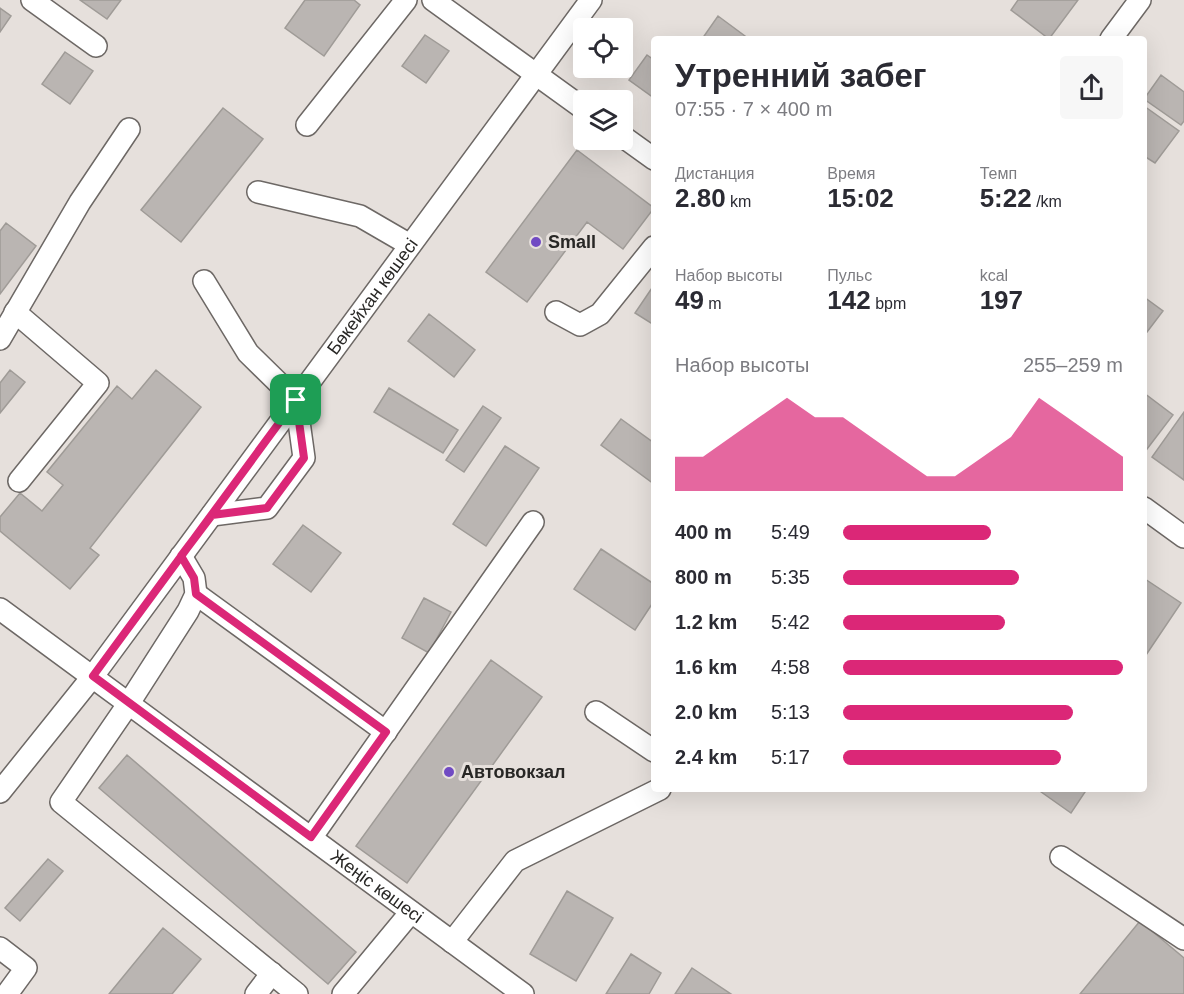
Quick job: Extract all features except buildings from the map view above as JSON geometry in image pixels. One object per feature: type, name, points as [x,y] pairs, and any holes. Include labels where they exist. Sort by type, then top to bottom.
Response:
[{"type":"street","points":[[32,0],[96,46]]},
{"type":"street","points":[[307,125],[406,0]]},
{"type":"street","points":[[433,0],[573,101]]},
{"type":"street","name":"Бөкейхан көшесі","points":[[0,792],[93,676],[591,0]]},
{"type":"street","points":[[1113,36],[1140,0]]},
{"type":"street","points":[[0,339],[80,202],[129,129]]},
{"type":"street","points":[[633,144],[651,157]]},
{"type":"street","points":[[258,192],[360,216],[410,245]]},
{"type":"street","points":[[556,312],[580,325],[600,314],[651,251]]},
{"type":"street","points":[[204,281],[248,353],[296,400],[304,458],[267,508],[212,515]]},
{"type":"street","points":[[15,312],[98,383],[19,481]]},
{"type":"street","points":[[1147,510],[1184,537]]},
{"type":"street","points":[[311,837],[533,522]]},
{"type":"street","points":[[181,556],[194,578],[196,594],[188,611],[129,703],[61,802],[297,994]]},
{"type":"street","points":[[196,594],[386,732]]},
{"type":"street","name":"Жеңіс көшесі","points":[[0,609],[311,837],[518,993]]},
{"type":"street","points":[[596,712],[651,749]]},
{"type":"street","points":[[452,942],[515,861],[654,792]]},
{"type":"street","points":[[1061,856],[1184,939]]},
{"type":"street","points":[[343,994],[411,912]]},
{"type":"street","points":[[0,948],[26,968],[7,994]]},
{"type":"street","points":[[256,994],[272,973]]},
{"type":"place","name":"Small","points":[[536,242]]},
{"type":"place","name":"Автовокзал","points":[[449,772]]},
{"type":"route","points":[[296,400],[181,556],[93,676],[311,837],[386,732],[196,594],[194,578],[181,556],[212,515],[267,508],[304,458],[296,400]]}]
